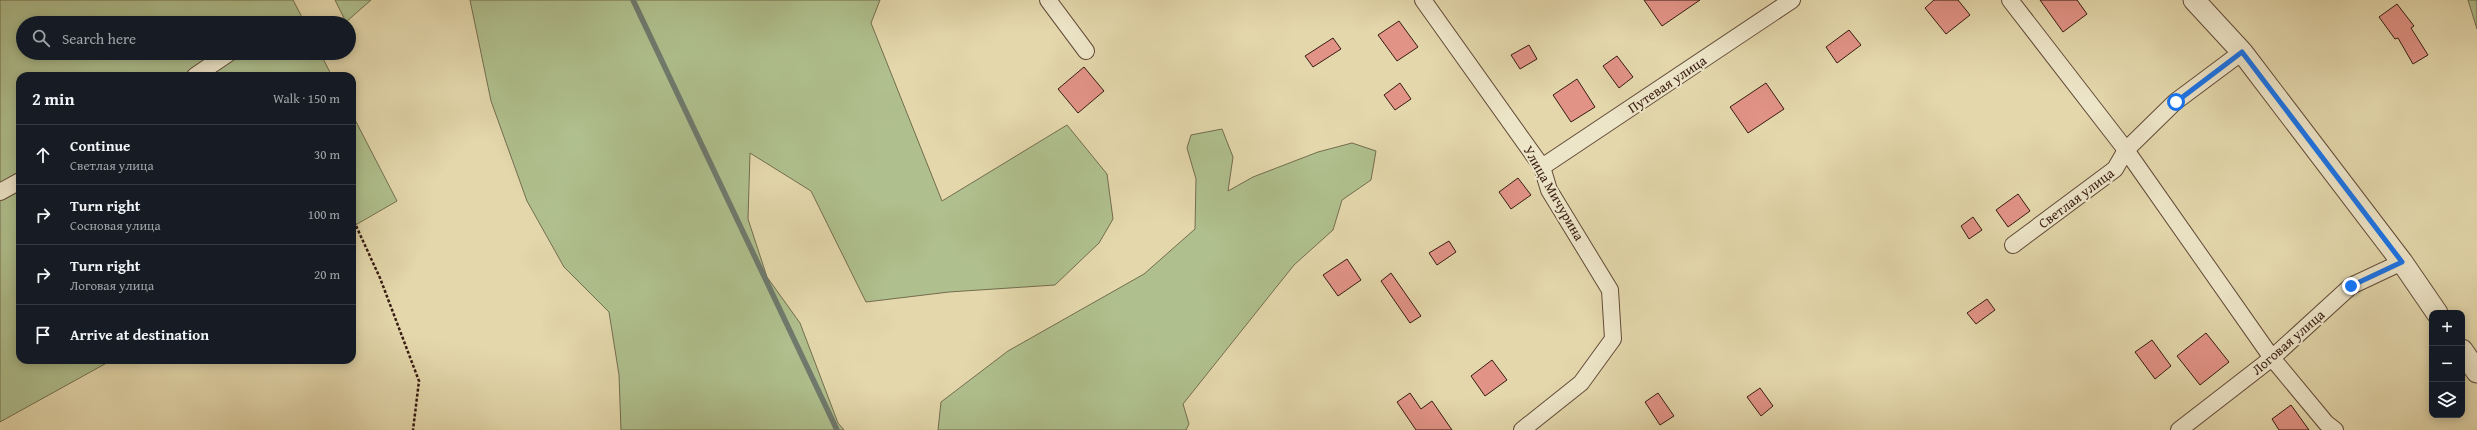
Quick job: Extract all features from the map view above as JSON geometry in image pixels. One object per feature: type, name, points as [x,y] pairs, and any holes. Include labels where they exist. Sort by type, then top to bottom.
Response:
[{"type":"street","points":[[1048,0],[1086,51]]},
{"type":"street","name":"Улица Мичурина","points":[[1422,0],[1542,168],[1549,190],[1610,290],[1614,339],[1582,384],[1522,430]]},
{"type":"street","name":"Путевая улица","points":[[1542,168],[1792,0]]},
{"type":"street","points":[[2010,0],[2126,150],[2272,358],[2326,423],[2335,430]]},
{"type":"street","points":[[2194,0],[2242,52],[2402,262],[2435,310]]},
{"type":"street","name":"Светлая улица","points":[[2014,245],[2115,169],[2126,150],[2176,102],[2242,52]]},
{"type":"street","points":[[201,72],[219,60]]},
{"type":"street","points":[[0,192],[16,183]]},
{"type":"street","name":"Логовая улица","points":[[2179,430],[2272,358],[2351,286],[2402,262]]},
{"type":"street","points":[[2465,354],[2477,372]]},
{"type":"path","points":[[356,226],[380,278],[419,381],[413,430]]},
{"type":"green space","points":[[0,0],[293,0],[301,16],[16,16],[16,60],[324,60],[330,72],[16,72],[16,364],[105,364],[0,422]]},
{"type":"green space","points":[[335,0],[371,0],[353,16],[343,16]]},
{"type":"green space","points":[[470,0],[880,0],[871,23],[942,201],[1067,125],[1107,174],[1113,219],[1099,243],[1055,285],[949,292],[866,302],[811,191],[750,153],[748,219],[767,277],[800,323],[838,423],[844,430],[621,430],[619,375],[609,312],[564,267],[527,201],[491,101]]},
{"type":"green space","points":[[2468,0],[2477,0],[2477,29]]},
{"type":"green space","points":[[356,122],[397,201],[356,225]]},
{"type":"green space","points":[[1222,129],[1233,157],[1228,191],[1253,177],[1318,152],[1352,143],[1376,151],[1371,180],[1342,200],[1333,230],[1294,265],[1183,404],[1189,424],[1186,430],[938,430],[941,402],[1008,351],[1144,274],[1195,229],[1196,179],[1187,148],[1191,135]]},
{"type":"building","points":[[1644,0],[1700,0],[1662,26]]},
{"type":"building","points":[[1934,0],[1958,0],[1970,15],[1946,34],[1925,8]]},
{"type":"building","points":[[2040,0],[2077,0],[2087,14],[2063,32]]},
{"type":"building","points":[[2397,4],[2414,26],[2411,28],[2428,55],[2413,64],[2398,38],[2395,39],[2379,17]]},
{"type":"building","points":[[1399,21],[1418,47],[1397,61],[1378,35]]},
{"type":"building","points":[[1849,30],[1861,45],[1837,63],[1826,47]]},
{"type":"building","points":[[1333,38],[1341,49],[1313,67],[1305,56]]},
{"type":"building","points":[[1529,45],[1537,59],[1520,69],[1511,55]]},
{"type":"building","points":[[1617,56],[1633,77],[1619,88],[1603,66]]},
{"type":"building","points":[[1084,67],[1104,91],[1078,113],[1058,89]]},
{"type":"building","points":[[1577,79],[1595,107],[1571,122],[1553,95]]},
{"type":"building","points":[[1400,83],[1411,99],[1395,110],[1384,95]]},
{"type":"building","points":[[1766,83],[1784,109],[1748,133],[1730,107]]},
{"type":"building","points":[[1518,178],[1531,195],[1511,209],[1499,192]]},
{"type":"building","points":[[2018,194],[2030,211],[2008,227],[1996,210]]},
{"type":"building","points":[[1973,217],[1982,230],[1969,239],[1961,226]]},
{"type":"building","points":[[1449,241],[1456,252],[1437,265],[1429,253]]},
{"type":"building","points":[[1347,259],[1361,280],[1338,296],[1323,275]]},
{"type":"building","points":[[1391,273],[1421,316],[1410,323],[1381,281]]},
{"type":"building","points":[[1987,299],[1995,310],[1976,324],[1967,313]]},
{"type":"building","points":[[2206,333],[2229,362],[2200,385],[2177,356]]},
{"type":"building","points":[[2152,340],[2171,366],[2155,379],[2135,352]]},
{"type":"building","points":[[1492,360],[1507,380],[1485,396],[1471,376]]},
{"type":"building","points":[[1760,388],[1773,406],[1761,416],[1747,397]]},
{"type":"building","points":[[1410,393],[1421,409],[1432,401],[1452,430],[1416,430],[1397,402]]},
{"type":"building","points":[[1658,393],[1674,416],[1660,425],[1645,402]]},
{"type":"building","points":[[2291,405],[2309,430],[2279,430],[2272,419]]},
{"type":"waterway","points":[[633,0],[837,430]]},
{"type":"route","points":[[2176,102],[2242,52],[2402,262],[2351,286]]}]
